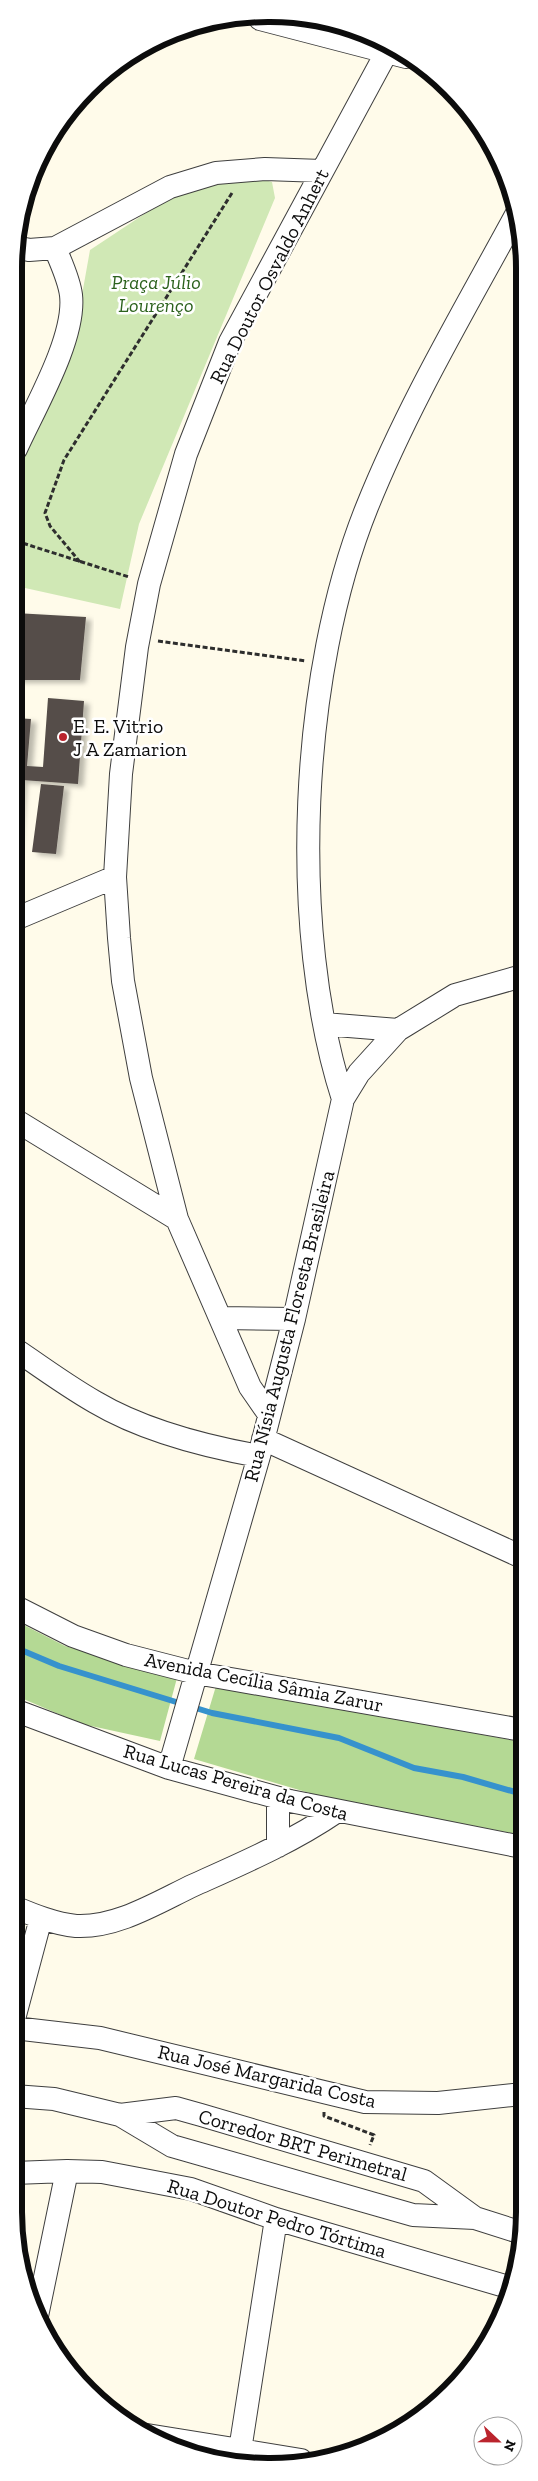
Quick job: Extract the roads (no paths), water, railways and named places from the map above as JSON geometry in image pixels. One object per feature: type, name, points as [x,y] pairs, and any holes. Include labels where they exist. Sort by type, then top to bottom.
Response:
[{"type":"street","points":[[273,22],[377,48]]},
{"type":"street","name":"Rua Doutor Osvaldo Anhert","points":[[268,1413],[250,1387],[177,1219],[141,1078],[123,981],[115,877],[121,774],[139,639],[149,584],[186,454],[230,342],[322,171],[392,56]]},
{"type":"street","points":[[24,249],[55,248],[170,187],[216,173],[265,169],[322,171]]},
{"type":"street","points":[[344,1099],[330,1059],[311,915],[309,848],[314,738],[324,663],[348,566],[373,493],[413,403],[511,224]]},
{"type":"street","points":[[22,436],[62,347],[71,319],[71,295],[55,248]]},
{"type":"street","points":[[22,917],[115,877]]},
{"type":"street","name":"Rua Nísia Augusta Floresta Brasileira","points":[[169,1768],[261,1447],[268,1413],[294,1319],[344,1099],[359,1073],[398,1030],[455,995],[516,978]]},
{"type":"street","points":[[324,1024],[398,1030]]},
{"type":"street","points":[[22,1124],[177,1219]]},
{"type":"street","points":[[221,1318],[294,1319]]},
{"type":"street","points":[[22,1354],[95,1402],[128,1418],[161,1431],[221,1448],[261,1447],[516,1554]]},
{"type":"street","name":"Avenida Cecília Sâmia Zarur","points":[[22,1610],[73,1636],[194,1681],[516,1729]]},
{"type":"street","name":"Rua Lucas Pereira da Costa","points":[[22,1713],[169,1768],[278,1798],[336,1812],[516,1846]]},
{"type":"street","points":[[278,1798],[278,1846]]},
{"type":"street","points":[[22,1910],[41,1918],[76,1926],[123,1918],[278,1846],[309,1830],[336,1812]]},
{"type":"street","points":[[22,1989],[41,1918]]},
{"type":"street","name":"Rua José Margarida Costa","points":[[22,2029],[100,2038],[366,2102],[438,2103],[516,2095]]},
{"type":"street","name":"Corredor BRT Perimetral","points":[[22,2097],[54,2099],[120,2115],[172,2146],[413,2215],[475,2218],[515,2231]]},
{"type":"street","name":"Corredor BRT Perimetral","points":[[120,2115],[176,2108],[201,2114],[424,2181],[475,2218]]},
{"type":"street","points":[[40,2302],[67,2171]]},
{"type":"street","name":"Rua Doutor Pedro Tórtima","points":[[22,2173],[102,2172],[191,2189],[276,2219],[504,2285]]},
{"type":"street","points":[[239,2456],[276,2219]]},
{"type":"street","points":[[182,2442],[239,2456],[270,2458]]},
{"type":"waterway","points":[[22,1650],[59,1666],[212,1713],[339,1738],[414,1768],[463,1777],[516,1792]]},
{"type":"place","name":"E. E. Vitrio J A Zamarion","points":[[63,737]]},
{"type":"park label","name":"Praça Júlio Lourenço","points":[[156,294]]}]
